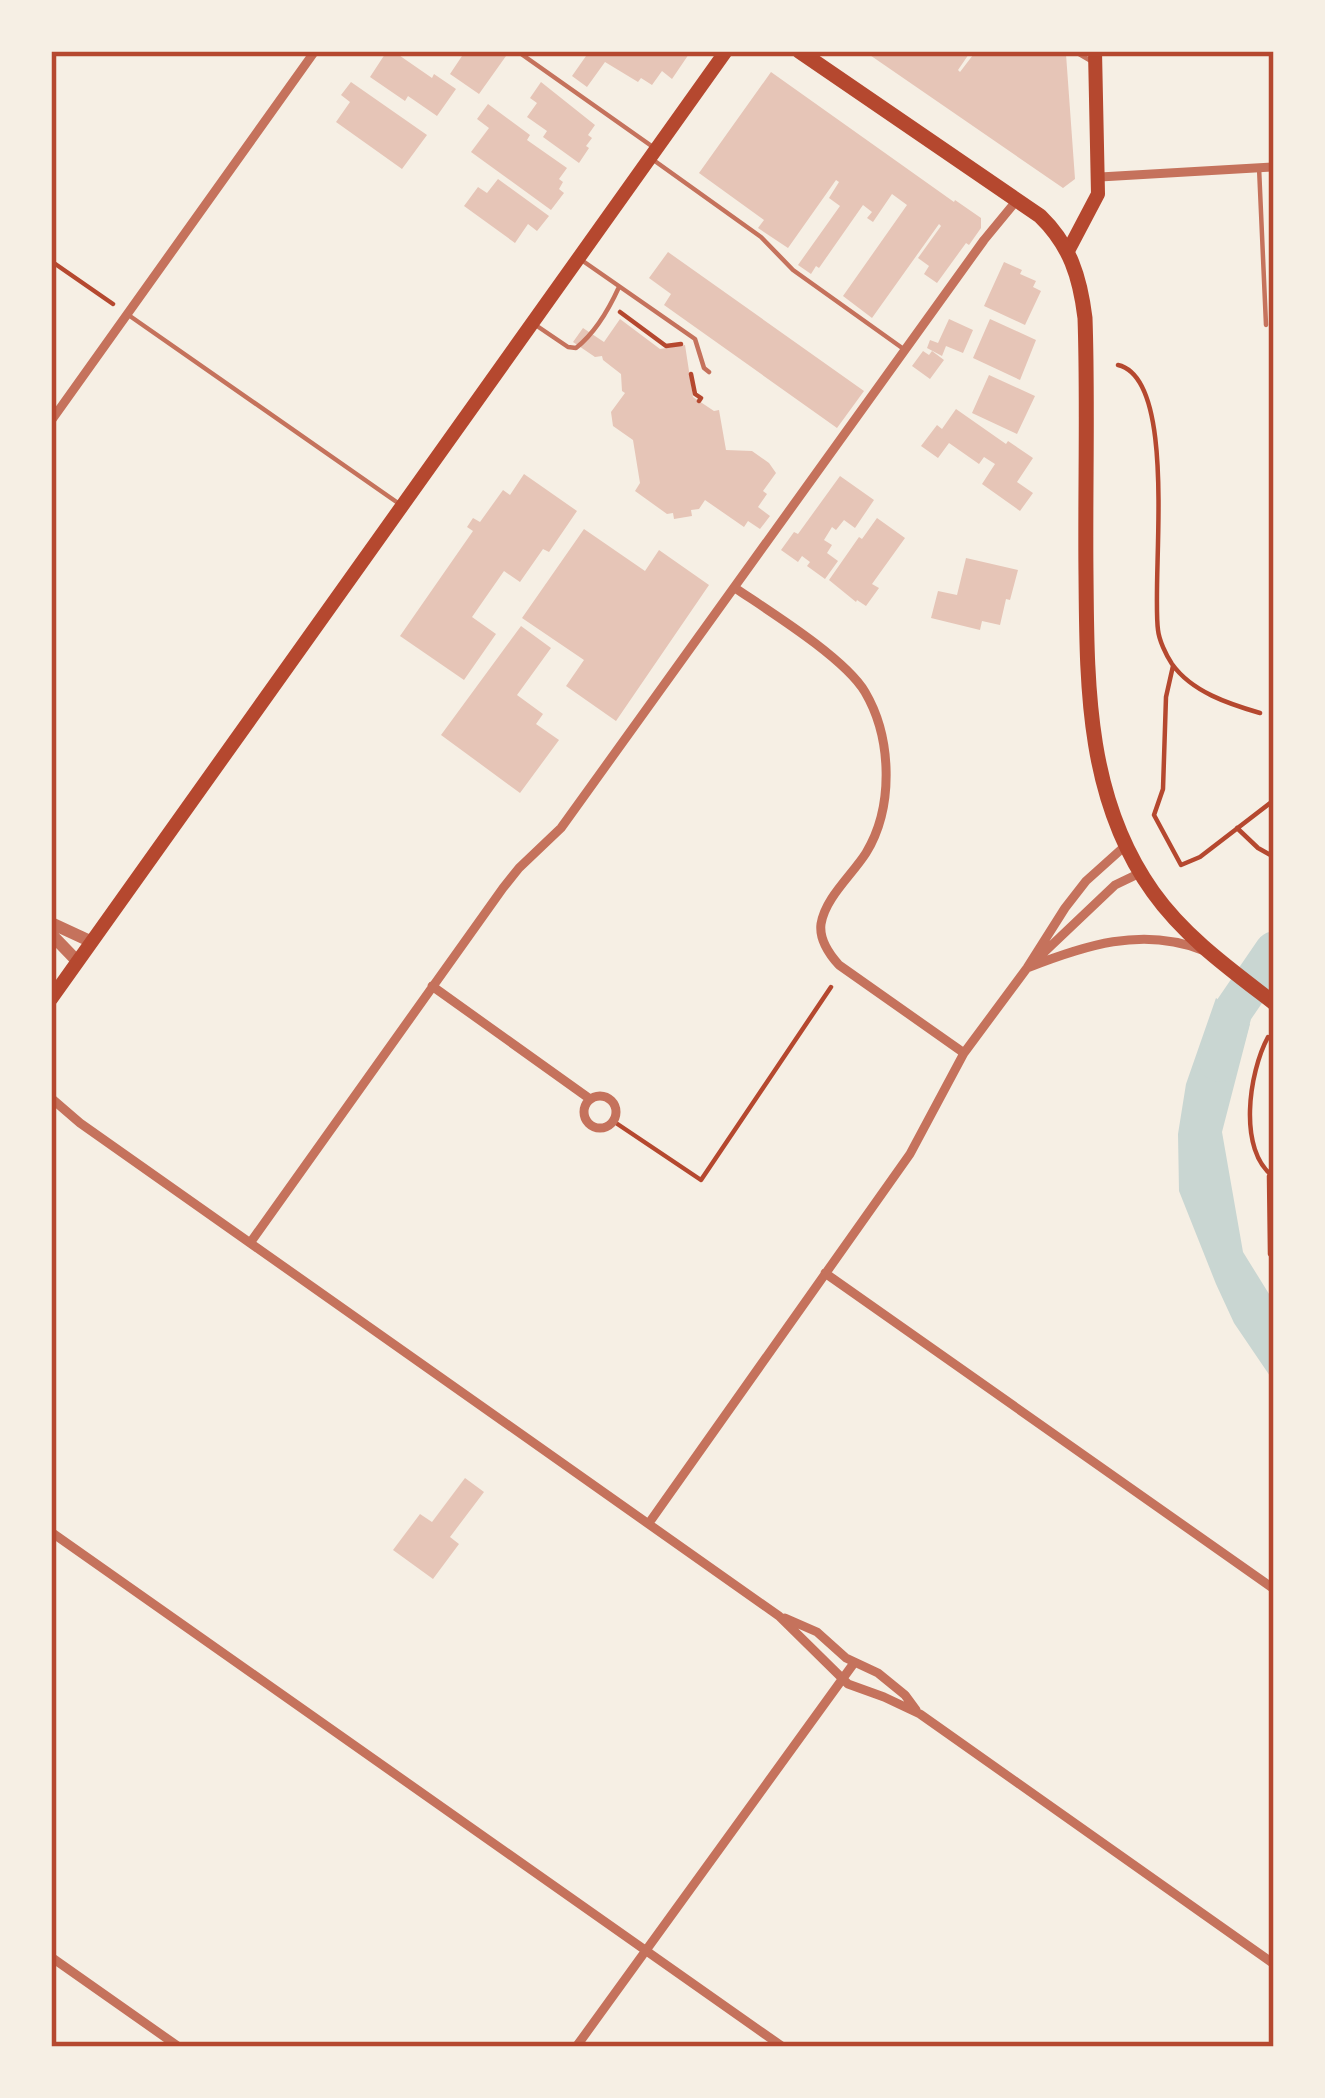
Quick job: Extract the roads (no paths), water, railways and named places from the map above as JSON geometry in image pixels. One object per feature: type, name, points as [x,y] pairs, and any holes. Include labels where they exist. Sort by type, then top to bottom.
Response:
[{"type":"main road","points":[[51,999],[726,51]]},
{"type":"main road","points":[[799,51],[1017,200],[1052,227],[1068,251],[1078,276],[1084,318],[1090,719],[1101,778],[1125,846],[1173,918],[1274,1003]]},
{"type":"main road","points":[[1068,251],[1099,194],[1096,57]]},
{"type":"street","points":[[51,421],[315,51]]},
{"type":"street","points":[[1100,177],[1274,166]]},
{"type":"street","points":[[250,1243],[502,888],[562,828],[1017,200]]},
{"type":"street","points":[[734,588],[842,664],[866,693],[881,732],[882,812],[865,854],[824,916],[821,931],[826,949],[839,965],[964,1053]]},
{"type":"street","points":[[649,1523],[910,1154],[964,1053],[1086,880],[1125,846]]},
{"type":"street","points":[[1027,968],[1115,886],[1140,873]]},
{"type":"street","points":[[51,923],[92,942]]},
{"type":"street","points":[[51,934],[78,962]]},
{"type":"street","points":[[1027,968],[1090,944],[1118,940],[1172,942],[1213,955]]},
{"type":"street","points":[[432,986],[590,1099]]},
{"type":"street","points":[[600,1095],[609,1099],[615,1108],[613,1121],[603,1128],[588,1123],[583,1113],[590,1099],[600,1095]]},
{"type":"street","points":[[51,1098],[779,1616],[842,1680],[920,1714],[1274,1964]]},
{"type":"street","points":[[51,1109],[80,1123]]},
{"type":"street","points":[[825,1273],[1274,1588]]},
{"type":"street","points":[[51,1532],[783,2047]]},
{"type":"street","points":[[779,1616],[817,1631],[854,1663],[878,1673],[920,1714]]},
{"type":"street","points":[[576,2047],[854,1663]]},
{"type":"street","points":[[51,1957],[179,2047]]},
{"type":"lane","points":[[517,51],[752,229],[793,270],[905,350]]},
{"type":"lane","points":[[1074,51],[1096,57]]},
{"type":"lane","points":[[1259,167],[1267,325]]},
{"type":"lane","points":[[580,259],[695,339],[704,368],[710,372]]},
{"type":"lane","points":[[533,323],[568,347],[576,347],[619,287]]},
{"type":"lane","points":[[127,314],[403,507]]},
{"type":"waterway","points":[[1219,1062],[1233,1011],[1274,951]]}]
